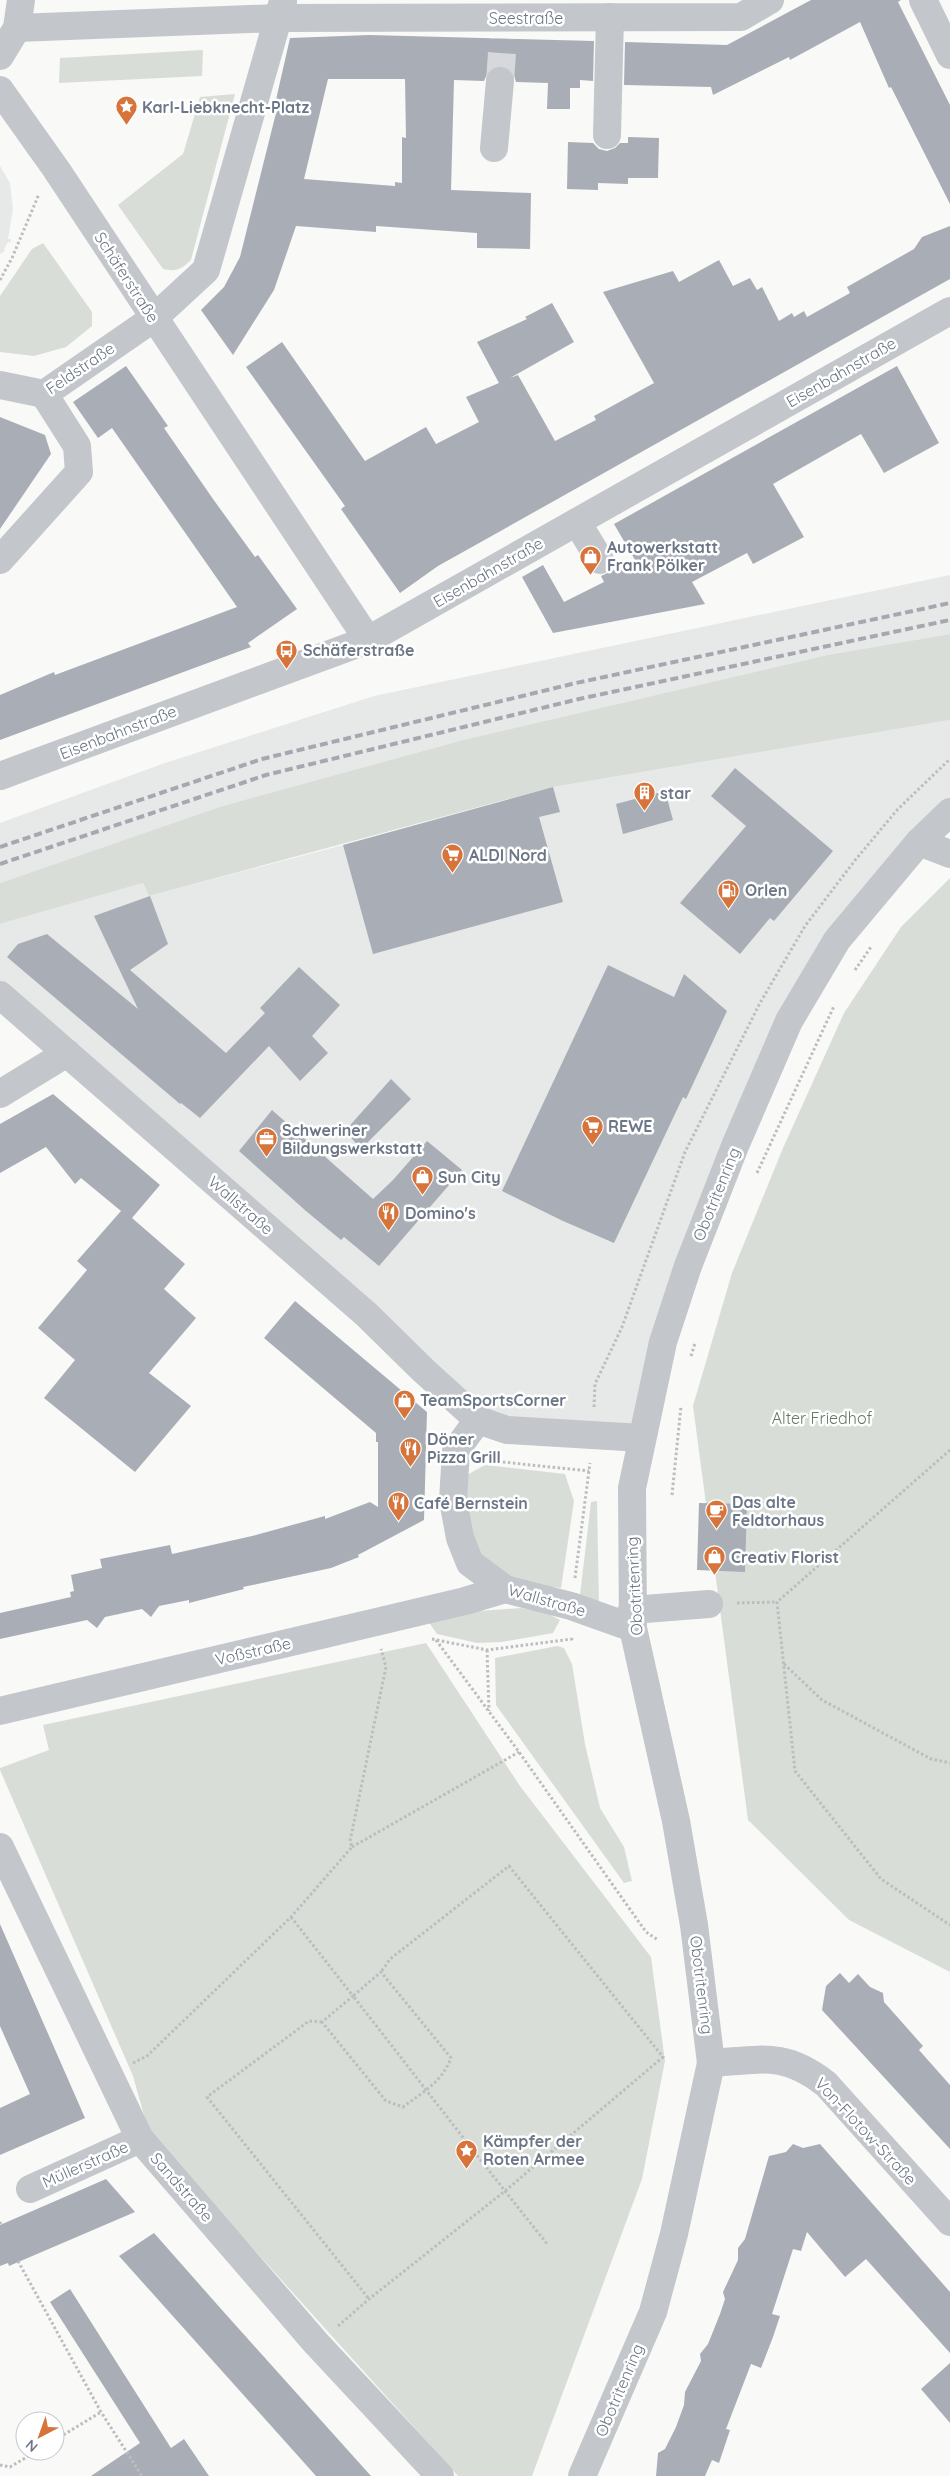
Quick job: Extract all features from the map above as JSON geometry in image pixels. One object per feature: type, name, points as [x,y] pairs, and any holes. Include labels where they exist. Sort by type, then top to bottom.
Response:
[{"type":"street","points":[[0,56],[17,28],[21,0]]},
{"type":"street","name":"Seestraße","points":[[281,9],[516,18],[649,9],[741,17],[770,0]]},
{"type":"street","points":[[923,0],[950,55]]},
{"type":"street","points":[[17,28],[281,9],[206,270],[154,318]]},
{"type":"street","points":[[603,12],[607,135]]},
{"type":"street","points":[[494,148],[500,82]]},
{"type":"street","name":"Schäferstraße","points":[[0,90],[56,169],[368,640]]},
{"type":"street","name":"Eisenbahnstraße","points":[[0,776],[368,640],[950,310]]},
{"type":"street","name":"Feldstraße","points":[[0,386],[44,394],[154,318]]},
{"type":"street","points":[[0,560],[79,472],[77,446],[44,394]]},
{"type":"street","points":[[576,522],[600,560]]},
{"type":"street","name":"Obotritenring","points":[[582,2476],[653,2312],[674,2234],[711,2063],[694,1925],[678,1831],[632,1619],[632,1488],[663,1342],[688,1266],[735,1146],[789,1021],[837,940],[919,842],[950,812]]},
{"type":"street","points":[[919,842],[950,854]]},
{"type":"street","name":"Wallstraße","points":[[0,995],[367,1315],[478,1420],[507,1430],[642,1438]]},
{"type":"street","points":[[0,1094],[67,1053]]},
{"type":"street","points":[[456,1450],[478,1420]]},
{"type":"street","name":"Wallstraße","points":[[456,1450],[453,1500],[460,1538],[470,1563],[505,1589],[632,1619]]},
{"type":"street","name":"Voßstraße","points":[[0,1711],[466,1601],[505,1589]]},
{"type":"street","points":[[632,1619],[709,1604]]},
{"type":"street","name":"Sandstraße","points":[[0,1847],[140,2139],[316,2343],[440,2476]]},
{"type":"street","name":"Von-Flotow-Straße","points":[[711,2063],[776,2058],[808,2070],[826,2084],[950,2222]]},
{"type":"street","name":"Müllerstraße","points":[[30,2189],[140,2139]]},
{"type":"path","points":[[0,280],[12,258],[46,177],[56,169]]},
{"type":"path","points":[[854,971],[876,941]]},
{"type":"path","points":[[754,1180],[835,1004]]},
{"type":"path","points":[[691,1358],[696,1340]]},
{"type":"path","points":[[672,1495],[682,1398]]},
{"type":"path","points":[[436,1640],[487,1650],[572,1639],[571,1606],[590,1471],[476,1460],[456,1450]]},
{"type":"path","points":[[709,1604],[777,1602],[950,1450]]},
{"type":"path","points":[[777,1602],[795,1771],[881,1880],[950,1925]]},
{"type":"path","points":[[352,1847],[350,1841],[386,1667],[380,1648]]},
{"type":"path","points":[[487,1650],[489,1712]]},
{"type":"path","points":[[783,1664],[822,1700],[932,1759],[950,1763]]},
{"type":"path","points":[[454,1665],[519,1752],[646,1932],[658,1940]]},
{"type":"path","points":[[110,2075],[147,2056],[291,1917],[352,1847],[519,1752]]},
{"type":"path","points":[[316,2343],[368,2299],[505,2192],[663,2057],[509,1866],[390,1959],[381,1972],[322,2022],[309,2021],[207,2097],[368,2299]]},
{"type":"path","points":[[291,1917],[548,2245]]},
{"type":"path","points":[[322,2022],[386,2101],[403,2107],[426,2090],[446,2072],[451,2058],[381,1972]]},
{"type":"path","points":[[18,2262],[101,2412],[142,2476]]},
{"type":"path","points":[[65,2434],[101,2412]]},
{"type":"path","points":[[0,2464],[10,2467],[20,2461]]},
{"type":"shaded area","points":[[0,166],[10,183],[13,209],[8,239],[11,239],[11,242],[8,242],[4,249],[5,251],[0,254]]},
{"type":"shaded area","points":[[950,575],[950,634],[827,655],[463,740],[222,806],[0,883],[0,823],[165,763],[374,696]]},
{"type":"shaded area","points":[[950,720],[950,812],[837,940],[735,1146],[642,1438],[507,1430],[0,995],[0,924],[143,883],[149,896],[553,787]]},
{"type":"green space","points":[[203,50],[202,76],[59,83],[60,58]]},
{"type":"green space","points":[[235,94],[191,260],[185,266],[178,269],[163,269],[118,205],[183,154],[200,97]]},
{"type":"green space","points":[[43,243],[92,312],[92,326],[66,347],[34,356],[0,352],[0,296],[32,249]]},
{"type":"green space","points":[[950,634],[950,720],[553,787],[149,896],[143,883],[0,924],[0,883],[222,806],[463,740],[827,655]]},
{"type":"green space","name":"Alter Friedhof","points":[[950,878],[950,1972],[849,1920],[748,1820],[693,1406],[732,1273],[783,1148],[844,1013],[901,927]]},
{"type":"green space","points":[[485,1465],[565,1474],[574,1501],[561,1588],[511,1581],[484,1562],[476,1550],[468,1523],[465,1476]]},
{"type":"green space","points":[[597,1501],[599,1603],[580,1595],[591,1502]]},
{"type":"green space","points":[[521,1608],[545,1612],[560,1620],[553,1633],[502,1642],[477,1643],[437,1634],[424,1615]]},
{"type":"green space","points":[[426,1643],[520,1786],[651,1957],[665,2061],[642,2179],[532,2476],[458,2476],[149,2133],[133,2076],[0,1770],[0,1768],[49,1750],[43,1725]]},
{"type":"green space","points":[[557,1646],[564,1648],[572,1664],[585,1744],[600,1808],[624,1847],[632,1881],[624,1883],[496,1705],[495,1658]]},
{"type":"building","points":[[811,0],[901,0],[898,2],[950,105],[950,204],[891,87],[889,88],[860,22],[790,60],[789,57],[713,95],[711,87],[624,85],[625,42],[727,45]]},
{"type":"building","points":[[369,35],[594,41],[593,81],[580,80],[580,88],[570,88],[570,109],[547,109],[548,83],[516,82],[514,75],[509,69],[502,66],[494,67],[488,72],[484,81],[454,80],[451,190],[531,193],[530,249],[477,248],[477,233],[376,226],[376,232],[296,226],[274,290],[233,355],[201,310],[224,287],[240,257],[278,105],[275,104],[290,38]],"holes":[[[328,79],[405,79],[406,138],[402,137],[402,183],[395,182],[395,186],[304,179]]]},
{"type":"building","points":[[628,137],[659,138],[658,178],[628,178],[628,184],[598,183],[598,190],[567,189],[568,142],[593,143],[599,149],[607,151],[615,148],[620,143],[628,143]]},
{"type":"building","points":[[950,226],[950,279],[438,566],[400,593],[341,509],[345,506],[246,367],[282,342],[365,461],[426,427],[436,444],[479,422],[466,397],[499,383],[477,342],[527,319],[525,317],[552,303],[574,342],[510,378],[518,375],[555,441],[596,420],[594,416],[654,383],[603,292],[673,271],[679,282],[719,260],[733,286],[750,278],[757,290],[762,287],[779,321],[792,313],[794,317],[804,311],[807,317],[850,293],[847,287],[914,249],[922,237]]},
{"type":"building","points":[[126,366],[168,426],[164,428],[213,499],[255,557],[258,555],[297,609],[248,643],[251,647],[0,740],[0,695],[54,672],[55,675],[237,607],[112,428],[98,438],[73,402]]},
{"type":"building","points":[[897,366],[939,443],[884,473],[861,434],[773,484],[804,537],[753,564],[747,553],[692,582],[705,604],[553,633],[522,577],[543,565],[564,602],[604,582],[601,576],[635,560],[614,524]]},
{"type":"building","points":[[0,417],[45,435],[51,454],[0,529]]},
{"type":"building","points":[[735,768],[833,851],[774,921],[770,918],[740,954],[680,903],[746,826],[711,796]]},
{"type":"building","name":"ALDI Nord","points":[[553,787],[560,812],[539,817],[563,902],[373,954],[343,845]]},
{"type":"building","name":"star","points":[[665,791],[673,820],[623,834],[616,804]]},
{"type":"building","points":[[150,896],[168,944],[130,970],[226,1053],[265,1013],[260,1008],[299,967],[340,1005],[312,1036],[328,1053],[300,1081],[269,1046],[200,1118],[180,1104],[7,957],[18,944],[47,934],[138,1009],[94,916]]},
{"type":"building","name":"REWE","points":[[608,965],[674,997],[684,974],[727,1011],[686,1099],[683,1097],[614,1243],[563,1221],[502,1191]]},
{"type":"building","points":[[391,1079],[411,1099],[361,1149],[345,1131]]},
{"type":"building","points":[[53,1094],[160,1185],[132,1218],[185,1264],[164,1289],[196,1318],[149,1373],[191,1406],[135,1472],[44,1398],[75,1360],[38,1328],[87,1270],[77,1261],[121,1211],[81,1178],[75,1184],[46,1147],[0,1173],[0,1124]]},
{"type":"building","points":[[272,1110],[373,1199],[393,1180],[427,1141],[462,1170],[379,1266],[344,1237],[341,1240],[239,1151]]},
{"type":"building","points":[[295,1301],[427,1412],[424,1520],[358,1555],[359,1557],[331,1568],[243,1587],[244,1589],[189,1603],[189,1600],[159,1606],[151,1617],[142,1609],[105,1617],[97,1628],[87,1620],[0,1639],[0,1613],[71,1597],[70,1592],[74,1591],[71,1575],[102,1568],[100,1559],[170,1545],[172,1554],[252,1536],[325,1516],[325,1519],[370,1502],[378,1507],[378,1442],[376,1442],[376,1433],[264,1338]]},
{"type":"building","points":[[699,1503],[747,1504],[745,1572],[697,1570]]},
{"type":"building","points":[[0,1924],[85,2118],[0,2155],[0,2108],[30,2094],[0,2026]]},
{"type":"building","points":[[840,1973],[849,1983],[858,1974],[870,1987],[883,1993],[884,2002],[923,2046],[919,2050],[950,2085],[950,2149],[822,2010],[826,1986]]},
{"type":"building","points":[[793,2144],[803,2148],[820,2144],[950,2292],[950,2353],[866,2259],[845,2277],[807,2232],[801,2251],[793,2249],[772,2314],[780,2316],[773,2337],[761,2368],[751,2364],[726,2429],[730,2430],[719,2463],[712,2460],[705,2476],[656,2476],[658,2453],[665,2449],[676,2427],[684,2405],[685,2392],[701,2361],[700,2354],[708,2344],[720,2314],[725,2299],[723,2292],[738,2260],[738,2248],[745,2239],[769,2156],[786,2152]]},
{"type":"building","points":[[106,2179],[135,2212],[9,2266],[8,2263],[0,2266],[0,2225]]},
{"type":"building","points":[[154,2233],[371,2476],[316,2476],[119,2256]]},
{"type":"building","points":[[70,2289],[171,2448],[184,2439],[209,2476],[91,2476],[140,2443],[50,2302]]},
{"type":"building","points":[[950,2363],[950,2423],[921,2389]]},
{"type":"tunnel","points":[[500,81],[503,39]]},
{"type":"railway","points":[[0,847],[262,759],[576,683],[950,603]]},
{"type":"railway","points":[[0,864],[266,775],[579,699],[950,620]]},
{"type":"place","name":"Karl-Liebknecht-Platz","points":[[126,126]]},
{"type":"place","name":"Autowerkstatt Frank Pölker","points":[[591,575]]},
{"type":"place","name":"Schäferstraße","points":[[287,669]]},
{"type":"place","name":"star","points":[[644,812]]},
{"type":"place","name":"ALDI Nord","points":[[453,874]]},
{"type":"place","name":"Orlen","points":[[729,909]]},
{"type":"place","name":"REWE","points":[[592,1145]]},
{"type":"place","name":"Schweriner Bildungswerkstatt","points":[[266,1158]]},
{"type":"place","name":"Sun City","points":[[422,1196]]},
{"type":"place","name":"Domino's","points":[[389,1232]]},
{"type":"place","name":"TeamSportsCorner","points":[[404,1419]]},
{"type":"place","name":"Döner Pizza Grill","points":[[411,1467]]},
{"type":"place","name":"Café Bernstein","points":[[398,1522]]},
{"type":"place","name":"Das alte Feldtorhaus","points":[[716,1530]]},
{"type":"place","name":"Creativ Florist","points":[[715,1576]]},
{"type":"place","name":"Kämpfer der Roten Armee","points":[[467,2169]]}]
